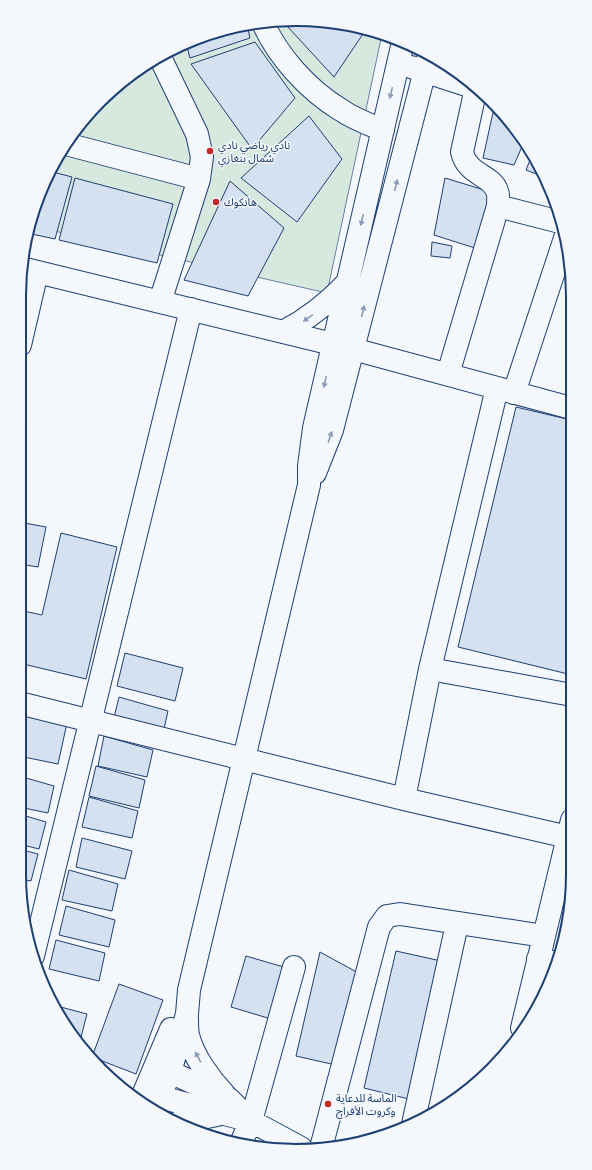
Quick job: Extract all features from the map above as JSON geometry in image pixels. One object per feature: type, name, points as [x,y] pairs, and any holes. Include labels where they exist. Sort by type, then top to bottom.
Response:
[{"type":"street","points":[[266,28],[276,47],[290,65],[305,82],[322,97],[361,121],[383,130]]},
{"type":"street","points":[[165,1064],[189,990],[309,485],[322,458],[332,430],[343,347],[347,283],[402,48]]},
{"type":"street","points":[[160,302],[199,179],[202,157],[197,134],[162,61]]},
{"type":"street","points":[[398,63],[427,63],[447,73]]},
{"type":"street","points":[[343,347],[427,63]]},
{"type":"street","points":[[448,374],[498,206],[497,191],[494,184],[469,166],[464,159],[462,152],[476,95]]},
{"type":"street","points":[[72,146],[199,179]]},
{"type":"street","points":[[498,206],[555,221]]},
{"type":"street","points":[[404,798],[430,669],[506,390],[562,247]]},
{"type":"street","points":[[26,294],[29,270],[343,347],[566,407]]},
{"type":"street","points":[[283,332],[318,311],[334,298],[347,283]]},
{"type":"street","points":[[36,946],[191,309]]},
{"type":"street","points":[[430,669],[566,694]]},
{"type":"street","points":[[26,705],[244,760],[404,798],[566,827]]},
{"type":"street","points":[[528,1011],[548,961],[544,936],[566,845]]},
{"type":"street","points":[[322,1143],[379,927],[387,916],[400,914],[457,924],[544,936]]},
{"type":"street","points":[[415,1116],[457,924]]},
{"type":"street","points":[[243,1139],[251,1122],[294,967]]},
{"type":"street","points":[[189,990],[188,1035],[204,1069],[216,1085],[225,1107]]},
{"type":"street","points":[[149,1100],[188,1014]]},
{"type":"street","points":[[165,1064],[225,1107],[293,1144]]},
{"type":"street","points":[[154,1103],[225,1107]]},
{"type":"street","points":[[186,1120],[225,1107]]},
{"type":"shaded area","name":"نادي رياضي نادي شمال بنغازي","points":[[296,26],[331,28],[349,31],[381,39],[327,293],[35,227],[40,209],[54,177],[62,161],[82,132],[105,105],[118,93],[161,62],[209,40],[261,28]]},
{"type":"building","points":[[287,26],[331,28],[363,34],[334,77]]},
{"type":"building","points":[[248,30],[250,38],[190,58],[188,49],[209,40]]},
{"type":"building","points":[[255,42],[295,98],[252,149],[191,64]]},
{"type":"building","points":[[493,112],[521,148],[514,165],[483,158]]},
{"type":"building","points":[[309,116],[342,159],[297,222],[241,178]]},
{"type":"building","points":[[530,161],[537,174],[526,170]]},
{"type":"building","points":[[56,173],[72,177],[55,239],[33,234],[40,209]]},
{"type":"building","points":[[75,178],[173,204],[157,263],[59,240]]},
{"type":"building","points":[[445,178],[494,193],[478,249],[434,235]]},
{"type":"building","points":[[230,181],[284,228],[248,296],[184,280]]},
{"type":"building","points":[[432,242],[452,246],[450,258],[431,256]]},
{"type":"building","points":[[516,407],[566,419],[566,674],[458,647]]},
{"type":"building","points":[[26,523],[46,527],[38,567],[26,565]]},
{"type":"building","points":[[61,533],[117,547],[86,679],[26,665],[26,612],[42,615]]},
{"type":"building","points":[[125,653],[183,668],[175,701],[117,686]]},
{"type":"building","points":[[119,697],[168,711],[162,738],[112,726]]},
{"type":"building","points":[[26,714],[67,723],[58,764],[26,757]]},
{"type":"building","points":[[104,736],[153,750],[147,777],[98,766]]},
{"type":"building","points":[[96,766],[145,780],[139,808],[89,796]]},
{"type":"building","points":[[26,778],[54,786],[48,813],[26,808]]},
{"type":"building","points":[[89,797],[138,811],[132,838],[82,827]]},
{"type":"building","points":[[26,816],[46,822],[39,849],[26,846]]},
{"type":"building","points":[[82,838],[132,851],[125,879],[76,867]]},
{"type":"building","points":[[26,851],[38,854],[31,881],[26,880]]},
{"type":"building","points":[[69,870],[118,884],[112,911],[62,900]]},
{"type":"building","points":[[66,906],[115,920],[109,947],[59,935]]},
{"type":"building","points":[[56,940],[105,953],[99,981],[49,969]]},
{"type":"building","points":[[396,951],[441,961],[409,1099],[364,1088]]},
{"type":"building","points":[[320,952],[362,975],[340,1066],[296,1056]]},
{"type":"building","points":[[246,956],[287,968],[271,1019],[231,1007]]},
{"type":"building","points":[[119,984],[163,1000],[136,1074],[101,1060],[94,1053]]},
{"type":"building","points":[[61,1007],[87,1014],[81,1037]]},
{"type":"place","name":"نادي رياضي نادي شمال بنغازي","points":[[210,151]]},
{"type":"place","name":"هانكوك","points":[[216,202]]},
{"type":"place","name":"الماسة للدعاية وكروت الأفراح","points":[[328,1104]]}]
